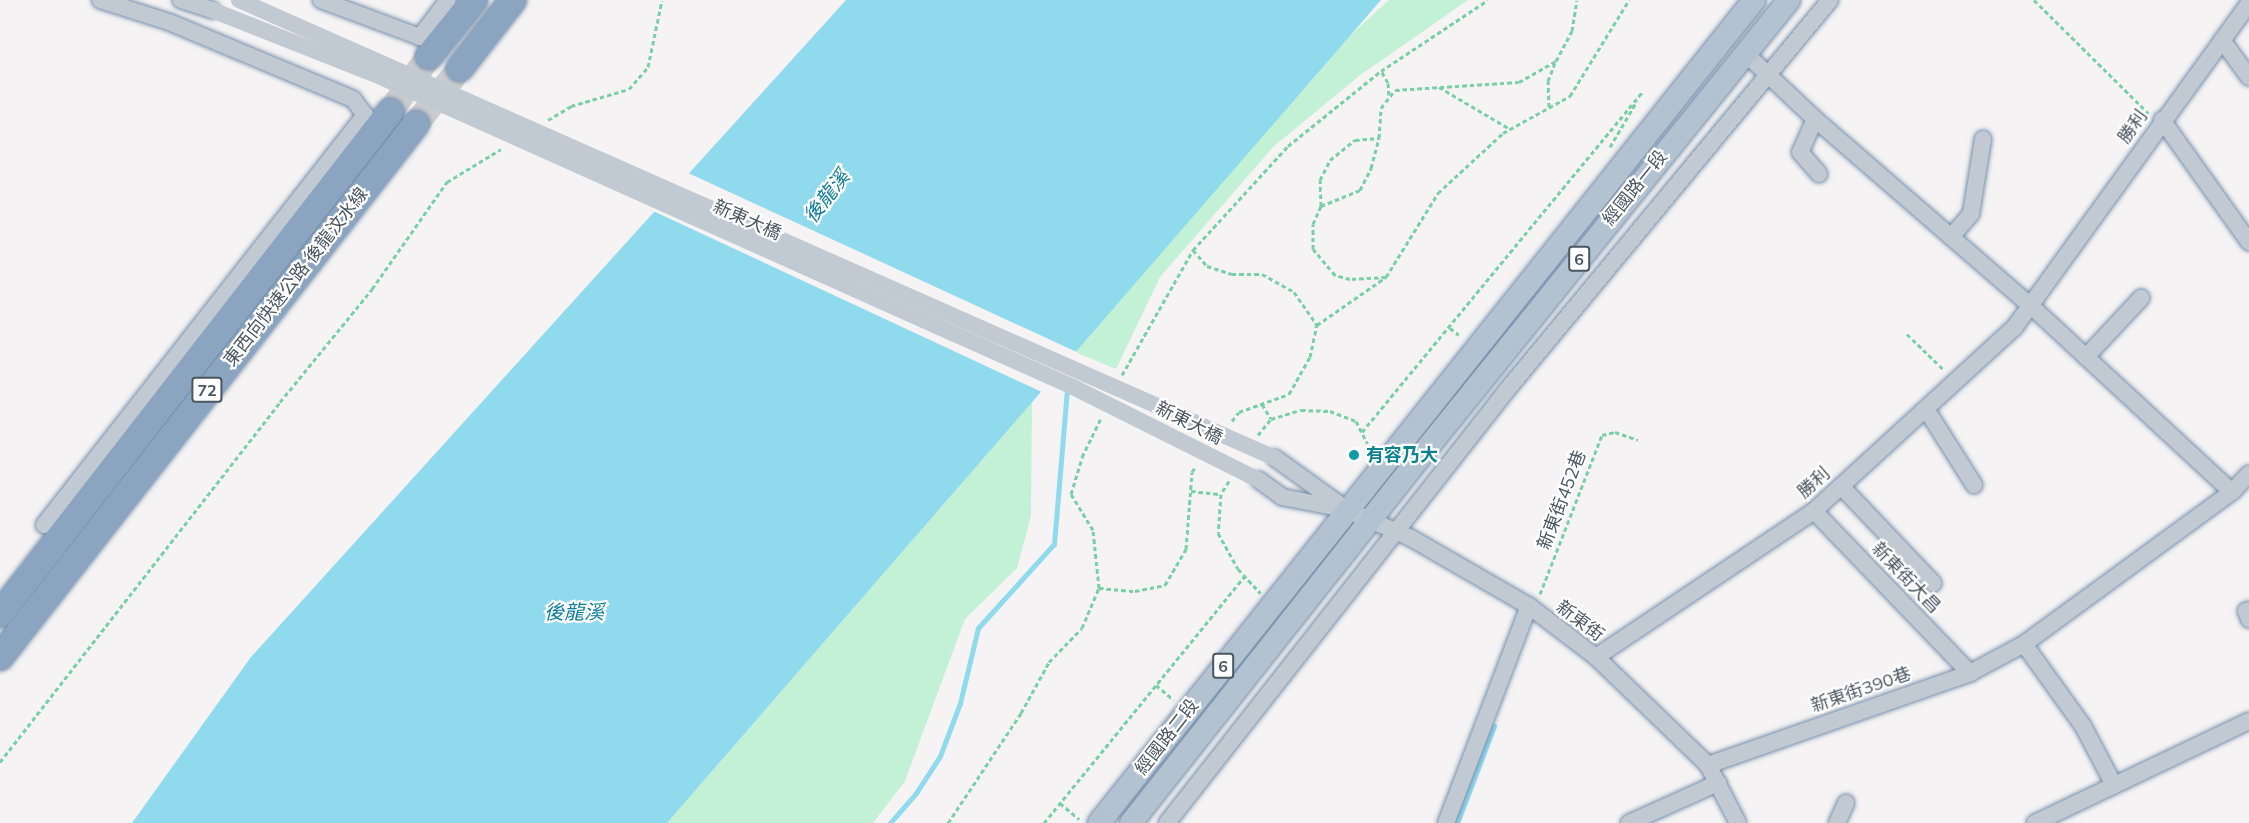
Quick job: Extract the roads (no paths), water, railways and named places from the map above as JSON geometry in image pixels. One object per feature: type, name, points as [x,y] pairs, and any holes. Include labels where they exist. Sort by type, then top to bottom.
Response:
[{"type":"highway","points":[[429,56],[474,0]]},
{"type":"highway","points":[[460,68],[513,0]]},
{"type":"highway","name":"東西向快速公路 後龍汶水線","points":[[0,614],[390,112]]},
{"type":"highway","name":"東西向快速公路 後龍汶水線","points":[[0,657],[416,124]]},
{"type":"main road","name":"經國路一段","points":[[1347,510],[1754,0]]},
{"type":"main road","name":"經國路一段","points":[[1372,520],[1744,53],[1789,0]]},
{"type":"main road","name":"經國路二段","points":[[1089,821],[1347,510]]},
{"type":"main road","name":"經國路二段","points":[[1131,823],[1372,520]]},
{"type":"street","points":[[44,525],[365,115],[353,99],[170,22],[100,0]]},
{"type":"street","name":"新東大橋","points":[[181,0],[374,74],[1062,382],[1259,480],[1282,497],[1347,510]]},
{"type":"street","name":"新東大橋","points":[[239,0],[1275,458],[1347,510]]},
{"type":"street","points":[[321,0],[420,37],[448,0]]},
{"type":"street","points":[[1167,823],[1396,532],[1767,72],[1830,0]]},
{"type":"street","name":"勝利","points":[[1596,657],[1814,511],[2014,328],[2162,120],[2249,3]]},
{"type":"street","points":[[2222,40],[2249,77]]},
{"type":"street","points":[[1744,53],[1815,119],[2030,305],[2232,492]]},
{"type":"street","points":[[1815,119],[1800,152],[1819,174]]},
{"type":"street","points":[[2162,120],[2249,242]]},
{"type":"street","points":[[1951,237],[1971,214],[1983,139]]},
{"type":"street","points":[[2086,357],[2140,297]]},
{"type":"street","points":[[1926,409],[1974,485]]},
{"type":"street","points":[[2114,785],[2083,726],[2024,644],[2232,492],[2249,474]]},
{"type":"street","name":"新東街大昌","points":[[1841,486],[1933,582]]},
{"type":"street","name":"新東街","points":[[1347,510],[1396,532],[1532,608],[1596,657],[1707,765],[1738,823]]},
{"type":"street","name":"新東街大昌","points":[[1814,511],[1970,673]]},
{"type":"street","points":[[1446,823],[1532,608]]},
{"type":"street","points":[[2249,609],[2246,611],[2249,619]]},
{"type":"street","name":"新東街390巷","points":[[1707,765],[1970,673],[2024,644]]},
{"type":"street","points":[[2035,823],[2249,721]]},
{"type":"street","points":[[1629,823],[1651,818],[1718,783]]},
{"type":"street","points":[[1837,823],[1846,803]]},
{"type":"water","name":"後龍溪","points":[[846,0],[1381,0],[667,823],[132,823],[251,657]]},
{"type":"waterway","points":[[890,823],[916,793],[940,756],[960,703],[978,628],[1054,544],[1067,388]]},
{"type":"waterway","points":[[1457,823],[1494,726]]},
{"type":"tunnel","points":[[390,112],[429,56]]},
{"type":"tunnel","points":[[416,124],[460,68]]},
{"type":"place","name":"有容乃大","points":[[1354,455]]}]
